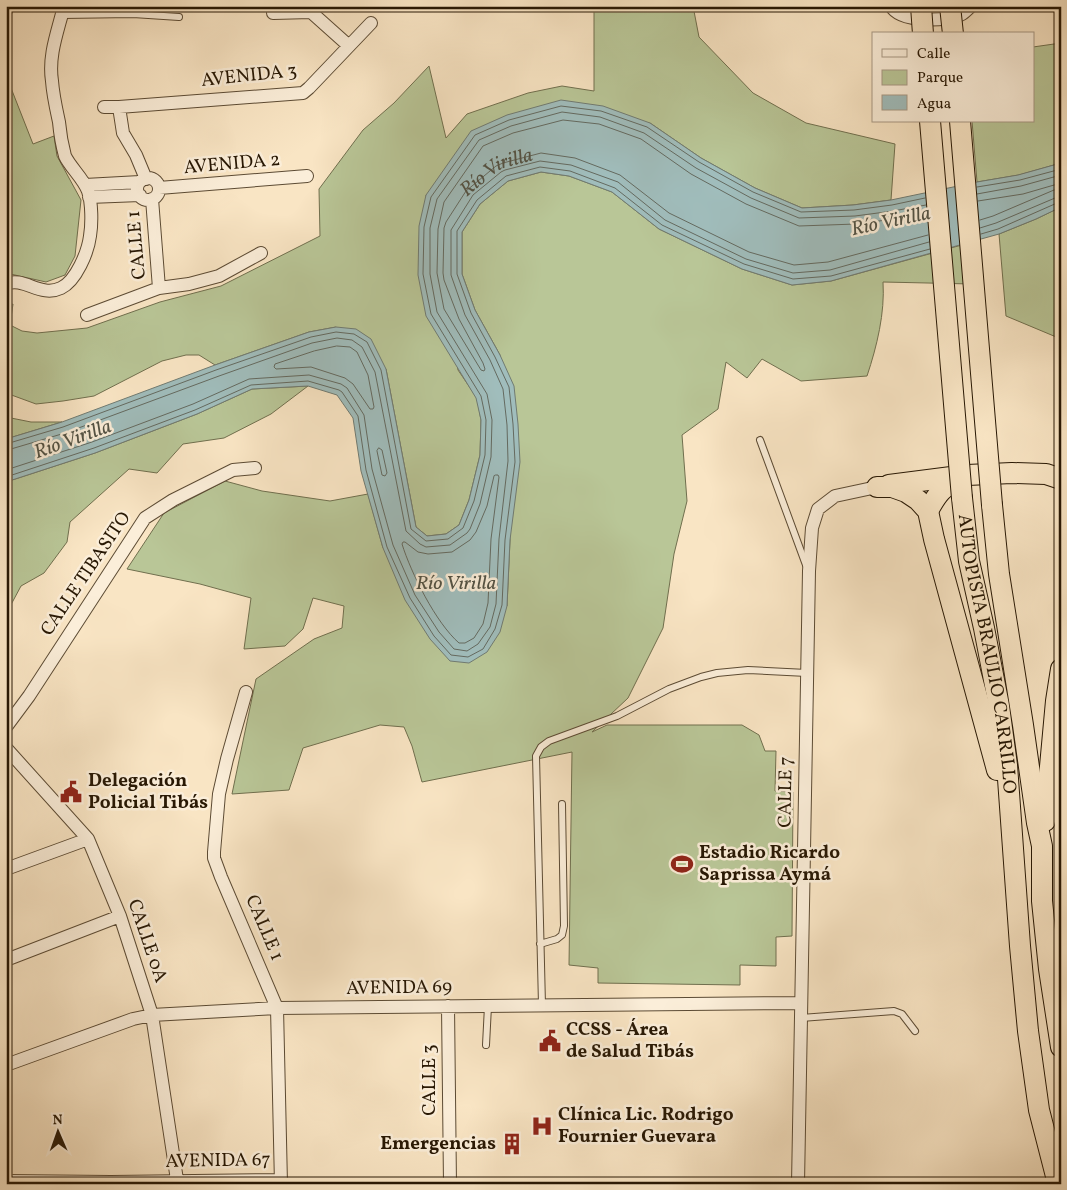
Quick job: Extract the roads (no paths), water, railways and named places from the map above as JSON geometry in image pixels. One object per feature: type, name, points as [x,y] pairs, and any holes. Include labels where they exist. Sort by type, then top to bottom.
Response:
[{"type":"highway","points":[[920,6],[923,32]]},
{"type":"highway","points":[[950,6],[953,32]]},
{"type":"highway","name":"AUTOPISTA BRAULIO CARRILLO","points":[[930,122],[969,561],[999,706],[1007,765],[1028,1031],[1039,1110],[1058,1184]]},
{"type":"highway","name":"AUTOPISTA BRAULIO CARRILLO","points":[[960,122],[999,574],[1042,846],[1043,911],[1048,969],[1061,1047]]},
{"type":"highway","points":[[877,487],[967,475],[1012,473],[1046,474],[1061,479]]},
{"type":"highway","points":[[928,511],[937,495],[950,483],[967,475]]},
{"type":"highway","points":[[877,487],[892,487],[906,492],[918,500],[928,511],[938,556],[1011,820]]},
{"type":"highway","points":[[1042,846],[1056,701],[1061,669]]},
{"type":"street","points":[[6,11],[7,6]]},
{"type":"street","points":[[273,6],[274,13],[311,12],[349,46]]},
{"type":"street","points":[[891,6],[893,10],[905,17],[919,19],[942,19],[962,14],[971,6]]},
{"type":"street","points":[[6,284],[16,282],[48,291],[61,288],[70,282],[80,268],[90,236],[91,212],[87,191],[66,157],[50,67],[52,51],[63,10]]},
{"type":"street","name":"AVENIDA 3","points":[[104,107],[303,93],[371,23]]},
{"type":"street","name":"CALLE 1","points":[[119,107],[122,133],[136,155],[144,189],[160,288]]},
{"type":"street","name":"AVENIDA 2","points":[[144,189],[153,180],[159,188],[307,176]]},
{"type":"street","points":[[87,191],[144,189]]},
{"type":"street","points":[[87,316],[160,288],[189,284],[219,276],[261,253]]},
{"type":"street","name":"CALLE TIBASITO","points":[[6,727],[29,696],[145,518],[173,500],[233,470],[255,468]]},
{"type":"street","points":[[808,571],[812,528],[818,510],[834,496],[877,487]]},
{"type":"street","name":"CALLE 7","points":[[798,1184],[808,571]]},
{"type":"street","name":"CALLE 1","points":[[246,692],[219,794],[214,858],[278,1008],[281,1182]]},
{"type":"street","name":"CALLE 0A","points":[[6,748],[88,839],[120,916],[152,1015],[178,1180]]},
{"type":"street","points":[[6,869],[88,839]]},
{"type":"street","points":[[6,960],[120,916]]},
{"type":"street","name":"AVENIDA 69","points":[[6,1065],[133,1019],[152,1015],[278,1008],[801,1003]]},
{"type":"street","name":"CALLE 3","points":[[448,1006],[450,1184]]},
{"type":"street","name":"AVENIDA 67","points":[[6,1181],[111,1183],[178,1180],[281,1182]]},
{"type":"lane","points":[[63,10],[179,17]]},
{"type":"lane","name":"CALLE 7","points":[[760,440],[808,571]]},
{"type":"lane","points":[[542,1005],[536,761],[540,747],[549,741],[617,716],[669,689],[701,677],[717,673],[748,670],[807,673]]},
{"type":"lane","points":[[540,944],[562,935],[564,926],[562,804]]},
{"type":"lane","points":[[486,1045],[488,1006]]},
{"type":"lane","points":[[801,1018],[894,1011],[902,1014],[915,1031]]},
{"type":"water","name":"Río Virilla","points":[[561,100],[603,106],[650,123],[701,158],[755,188],[802,208],[853,205],[891,200],[1018,175],[1061,163],[1061,207],[999,234],[831,281],[792,285],[742,269],[659,229],[612,192],[569,176],[541,172],[508,181],[480,204],[462,232],[462,274],[475,310],[500,355],[514,386],[520,462],[510,540],[507,606],[500,632],[487,652],[469,663],[450,661],[430,639],[405,600],[383,548],[361,471],[353,418],[337,395],[308,386],[252,389],[197,414],[95,453],[6,482],[6,439],[62,422],[309,332],[336,327],[356,329],[371,339],[386,369],[416,527],[427,536],[446,534],[459,525],[469,500],[480,455],[481,420],[476,398],[426,316],[418,275],[419,226],[426,195],[471,131],[507,115]]},
{"type":"place","name":"Delegación Policial Tibás","points":[[71,792]]},
{"type":"place","name":"Estadio Ricardo Saprissa Aymá","points":[[682,864]]},
{"type":"place","name":"CCSS - Área de Salud Tibás","points":[[550,1041]]},
{"type":"place","name":"Clínica Lic. Rodrigo Fournier Guevara","points":[[542,1126]]},
{"type":"place","name":"Emergencias","points":[[512,1144]]}]
